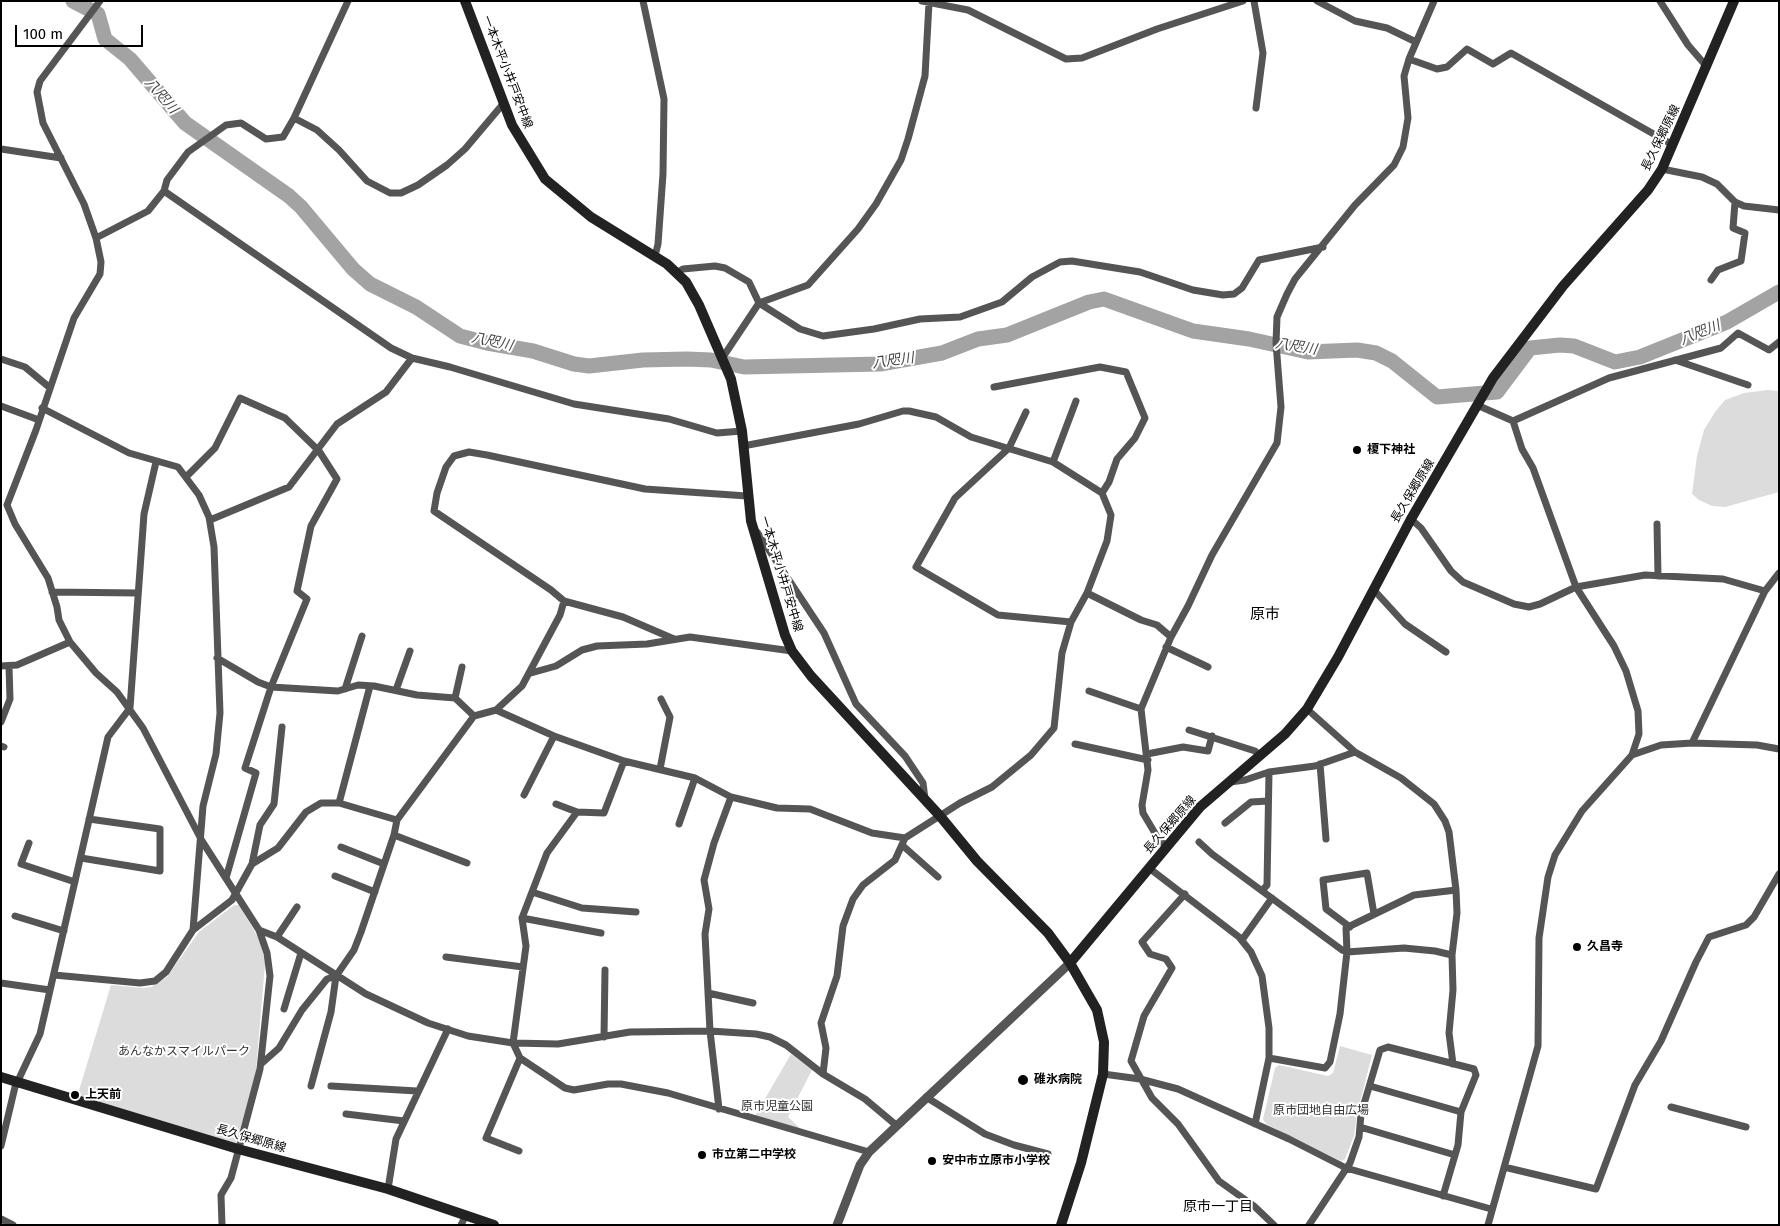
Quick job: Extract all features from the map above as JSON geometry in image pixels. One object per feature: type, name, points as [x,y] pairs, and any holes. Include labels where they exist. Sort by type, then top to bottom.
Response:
[{"type":"main road","name":"一本木平小井戸安中線","points":[[465,1],[512,125],[544,179],[591,216],[655,256],[676,273],[686,282],[699,305],[723,357],[739,408],[747,496],[752,525],[785,635],[792,651],[810,676],[925,799],[977,861],[1048,932],[1070,963],[1097,1010],[1102,1026],[1103,1074],[1081,1163],[1061,1225]]},
{"type":"main road","name":"長久保郷原線","points":[[1070,963],[1200,807],[1285,734],[1306,709],[1334,664],[1411,518],[1477,405],[1516,345],[1563,286],[1648,190],[1662,169],[1734,1]]},
{"type":"main road","name":"長久保郷原線","points":[[1,1077],[238,1149],[388,1189],[494,1225]]},
{"type":"street","points":[[96,238],[148,211],[164,191],[167,180],[188,152],[226,126],[241,123],[266,139],[283,137],[294,118],[348,1]]},
{"type":"street","points":[[643,1],[664,107],[663,174],[658,244],[655,256]]},
{"type":"street","points":[[723,357],[759,303],[808,285],[858,228],[876,204],[900,160],[908,139],[925,76],[926,2],[968,10],[1066,59],[1082,58],[1157,29],[1243,1]]},
{"type":"street","points":[[1254,1],[1263,53],[1256,108]]},
{"type":"street","points":[[1317,1],[1355,21],[1387,28],[1416,42]]},
{"type":"street","points":[[1166,846],[1159,840],[1143,813],[1148,757],[1141,708],[1166,647],[1192,598],[1212,554],[1277,443],[1281,406],[1276,343],[1278,317],[1295,280],[1323,247],[1354,205],[1394,165],[1403,147],[1408,118],[1404,76],[1409,59],[1434,1]]},
{"type":"street","points":[[1660,1],[1688,45],[1707,67]]},
{"type":"street","points":[[99,3],[40,81],[37,92],[44,123],[84,204],[96,238],[101,262],[99,279],[74,318],[39,420],[4,505],[48,578],[59,620],[70,642],[96,674],[117,692],[130,708],[202,840],[259,930],[266,953],[270,976],[261,1064],[231,1178],[221,1195],[222,1225]]},
{"type":"street","points":[[1409,59],[1437,69],[1447,67],[1467,49],[1493,64],[1511,53],[1673,145]]},
{"type":"street","points":[[294,118],[317,130],[339,150],[367,181],[380,190],[390,193],[401,193],[440,170],[465,149],[504,104]]},
{"type":"street","points":[[1,149],[61,158]]},
{"type":"street","points":[[1662,169],[1702,177],[1717,184],[1735,202],[1744,206],[1779,210]]},
{"type":"street","points":[[164,191],[392,348],[412,358],[450,367],[574,404],[669,419],[716,432],[742,431]]},
{"type":"street","points":[[1711,280],[1718,270],[1741,261],[1745,234],[1733,228],[1735,202]]},
{"type":"street","points":[[676,273],[684,269],[716,266],[725,268],[748,282],[759,303],[800,329],[823,336],[874,329],[920,319],[960,316],[1002,302],[1032,277],[1060,262],[1072,261],[1140,272],[1193,290],[1223,295],[1234,294],[1242,288],[1259,260],[1323,247]]},
{"type":"street","points":[[1514,421],[1609,378],[1721,348],[1738,333],[1769,350],[1779,342]]},
{"type":"street","points":[[210,520],[289,487],[338,424],[386,392],[412,358]]},
{"type":"street","points":[[1,359],[25,367],[49,387]]},
{"type":"street","points":[[1674,360],[1748,385]]},
{"type":"street","points":[[994,387],[1100,367],[1126,372],[1145,418],[1135,438],[1117,460],[1109,482],[1102,493]]},
{"type":"street","points":[[186,477],[215,448],[240,398],[285,418],[317,449],[337,479],[312,526],[297,591],[307,598],[271,687],[245,768],[256,773],[226,878]]},
{"type":"street","points":[[1053,462],[1076,401]]},
{"type":"street","points":[[1477,405],[1514,421],[1576,587],[1614,646],[1626,671],[1638,711],[1639,734],[1632,754],[1582,811],[1552,862],[1539,938],[1538,1046],[1488,1225]]},
{"type":"street","points":[[1,406],[39,420]]},
{"type":"street","points":[[42,408],[129,453],[178,467],[199,495],[210,520],[214,547],[220,713],[216,754],[204,806],[193,930]]},
{"type":"street","points":[[743,446],[859,424],[903,411],[936,417],[971,437],[1053,462],[1102,493],[1112,515],[1107,541],[1087,593],[1071,622],[1062,653],[1054,728],[1031,755],[992,786],[960,803],[903,842],[894,860],[863,885],[853,899],[843,926],[837,976],[821,1023],[826,1048],[823,1074]]},
{"type":"street","points":[[1026,412],[1009,448],[954,498],[916,567],[998,615],[1071,622]]},
{"type":"street","points":[[676,639],[623,617],[564,601],[552,590],[434,510],[437,493],[446,467],[454,456],[470,452],[645,490],[747,496]]},
{"type":"street","points":[[1,1146],[11,1099],[40,1034],[108,737],[130,708],[144,514],[156,462]]},
{"type":"street","points":[[1411,518],[1421,528],[1450,571],[1463,582],[1514,604],[1528,607],[1540,604],[1576,587],[1645,575],[1723,579],[1765,591]]},
{"type":"street","points":[[1657,524],[1658,576]]},
{"type":"street","points":[[752,525],[824,632],[856,704],[904,756],[923,783],[925,799]]},
{"type":"street","points":[[1692,743],[1765,591],[1779,573]]},
{"type":"street","points":[[1373,589],[1405,624],[1446,652]]},
{"type":"street","points":[[52,592],[138,593]]},
{"type":"street","points":[[1087,593],[1141,620],[1158,625],[1171,637]]},
{"type":"street","points":[[311,1086],[331,1012],[336,976],[354,950],[394,835],[397,820],[451,744],[474,716],[496,710],[522,686],[531,673],[560,615],[564,601]]},
{"type":"street","points":[[345,688],[362,636]]},
{"type":"street","points":[[531,673],[556,666],[582,650],[597,646],[647,644],[690,636],[792,651]]},
{"type":"street","points":[[1,722],[10,699],[5,666],[17,665],[70,642]]},
{"type":"street","points":[[1166,647],[1208,667]]},
{"type":"street","points":[[396,690],[410,651]]},
{"type":"street","points":[[217,658],[258,682],[271,687],[338,691],[358,685],[455,698],[474,716]]},
{"type":"street","points":[[455,698],[462,667]]},
{"type":"street","points":[[338,803],[370,686]]},
{"type":"street","points":[[1089,691],[1141,708]]},
{"type":"street","points":[[660,769],[670,717],[661,699]]},
{"type":"street","points":[[1306,709],[1355,752],[1401,778],[1434,804],[1441,813],[1449,832],[1457,913],[1452,955],[1453,990],[1449,1033],[1453,1064]]},
{"type":"street","points":[[496,710],[554,736],[624,761],[695,778],[731,797],[777,808],[810,809],[903,842],[938,877]]},
{"type":"street","points":[[54,975],[140,983],[156,981],[166,972],[193,930],[232,900],[252,864],[260,825],[274,804],[282,727]]},
{"type":"street","points":[[1188,730],[1255,750],[1260,756]]},
{"type":"street","points":[[524,795],[554,736]]},
{"type":"street","points":[[1075,744],[1148,757],[1183,747],[1208,751],[1212,736]]},
{"type":"street","points":[[1632,754],[1661,745],[1692,743],[1757,745],[1779,749]]},
{"type":"street","points":[[1230,782],[1245,780],[1268,772],[1320,764],[1355,752]]},
{"type":"street","points":[[556,804],[577,812],[604,813],[624,761]]},
{"type":"street","points":[[1320,764],[1326,839]]},
{"type":"street","points":[[1262,891],[1267,885],[1268,772]]},
{"type":"street","points":[[679,824],[695,778]]},
{"type":"street","points":[[719,1108],[710,1031],[706,934],[709,909],[704,880],[714,843],[731,797]]},
{"type":"street","points":[[1225,822],[1251,802],[1268,801]]},
{"type":"street","points":[[252,864],[278,848],[306,812],[322,803],[338,803],[397,820]]},
{"type":"street","points":[[577,812],[547,853],[522,918],[526,946],[514,1043],[520,1058],[565,1088],[574,1090],[608,1084],[621,1084],[668,1093],[869,1152]]},
{"type":"street","points":[[81,858],[160,871],[160,829],[89,819]]},
{"type":"street","points":[[394,835],[467,863]]},
{"type":"street","points":[[1199,842],[1342,950],[1347,952],[1404,948],[1435,950],[1452,955]]},
{"type":"street","points":[[29,843],[21,864],[75,882]]},
{"type":"street","points":[[341,847],[384,864]]},
{"type":"street","points":[[1150,868],[1242,940],[1262,976],[1269,1028],[1269,1058],[1255,1124]]},
{"type":"street","points":[[1350,927],[1326,909],[1322,880],[1367,874],[1374,914]]},
{"type":"street","points":[[1504,1167],[1596,1189],[1635,1086],[1661,1041],[1696,962],[1710,937],[1746,926],[1754,917],[1779,874]]},
{"type":"street","points":[[335,876],[375,892]]},
{"type":"street","points":[[1269,1058],[1325,1068],[1330,1062],[1340,1014],[1347,952],[1346,928],[1414,895],[1456,890]]},
{"type":"street","points":[[532,892],[582,908],[636,912]]},
{"type":"street","points":[[1185,894],[1142,942],[1150,954],[1166,959],[1172,968],[1144,1016],[1131,1061],[1152,1098],[1178,1124],[1219,1181],[1254,1206],[1274,1225]]},
{"type":"street","points":[[1242,940],[1272,898]]},
{"type":"street","points":[[276,937],[297,907]]},
{"type":"street","points":[[15,916],[64,931]]},
{"type":"street","points":[[522,918],[602,933]]},
{"type":"street","points":[[259,930],[276,937],[366,994],[428,1023],[476,1037],[514,1043],[558,1044],[630,1032],[710,1031],[756,1034],[770,1037],[786,1045],[823,1074],[865,1099],[896,1125]]},
{"type":"street","points":[[284,1009],[300,953]]},
{"type":"street","points":[[446,957],[523,967]]},
{"type":"street","points":[[837,1225],[860,1164],[869,1152],[1070,963]]},
{"type":"street","points":[[604,1037],[605,970]]},
{"type":"street","points":[[261,1064],[279,1048],[302,1010],[328,979],[336,976]]},
{"type":"street","points":[[1,983],[50,990]]},
{"type":"street","points":[[708,993],[753,1003]]},
{"type":"street","points":[[388,1189],[396,1139],[448,1030]]},
{"type":"street","points":[[1309,1225],[1346,1168],[1359,1137],[1361,1114],[1380,1050],[1388,1047],[1474,1070],[1476,1075],[1461,1112],[1455,1155],[1443,1196]]},
{"type":"street","points":[[519,1151],[486,1138],[520,1058]]},
{"type":"street","points":[[1103,1074],[1140,1079],[1178,1089],[1346,1168],[1491,1209]]},
{"type":"street","points":[[331,1086],[418,1091]]},
{"type":"street","points":[[1370,1086],[1461,1112]]},
{"type":"street","points":[[926,1097],[985,1134],[1014,1145],[1048,1154]]},
{"type":"street","points":[[1671,1107],[1746,1127]]},
{"type":"street","points":[[346,1114],[404,1121]]},
{"type":"street","points":[[1360,1127],[1455,1155]]},
{"type":"street","points":[[461,1225],[466,1215]]},
{"type":"street","points":[[1,1219],[13,1225]]},
{"type":"green space","points":[[1768,390],[1779,391],[1779,492],[1725,507],[1712,506],[1699,500],[1692,494],[1697,456],[1704,430],[1715,412],[1725,400],[1744,393]]},
{"type":"green space","name":"あんなかスマイルパーク","points":[[234,905],[239,905],[255,932],[262,946],[265,964],[255,1082],[236,1144],[77,1097],[111,985],[151,987],[167,977],[199,932]]},
{"type":"green space","name":"原市団地自由広場","points":[[1340,1046],[1372,1055],[1357,1114],[1354,1136],[1345,1159],[1341,1161],[1266,1124],[1263,1119],[1275,1068],[1279,1065],[1328,1076],[1333,1073]]},
{"type":"green space","name":"原市児童公園","points":[[791,1054],[812,1070],[788,1117],[801,1129],[755,1116]]},
{"type":"waterway","name":"八咫川","points":[[73,1],[98,14],[105,39],[130,59],[185,123],[289,196],[301,207],[353,269],[370,284],[416,307],[460,336],[533,351],[574,364],[589,366],[643,360],[687,359],[711,360],[744,367],[880,364],[942,353],[978,339],[1007,335],[1089,302],[1104,299],[1193,331],[1249,339],[1308,352],[1357,350],[1376,353],[1392,361],[1437,397],[1497,392],[1530,348],[1560,345],[1574,346],[1615,362],[1640,357],[1727,322],[1779,292]]},
{"type":"place","name":"榎下神社","points":[[1357,450]]},
{"type":"place","name":"久昌寺","points":[[1577,947]]},
{"type":"place","name":"碓氷病院","points":[[1023,1080]]},
{"type":"place","name":"上天前","points":[[75,1095]]},
{"type":"place","name":"市立第二中学校","points":[[702,1155]]},
{"type":"place","name":"安中市立原市小学校","points":[[932,1161]]},
{"type":"district","name":"原市","points":[[1265,615]]},
{"type":"district","name":"原市一丁目","points":[[1218,1207]]}]
